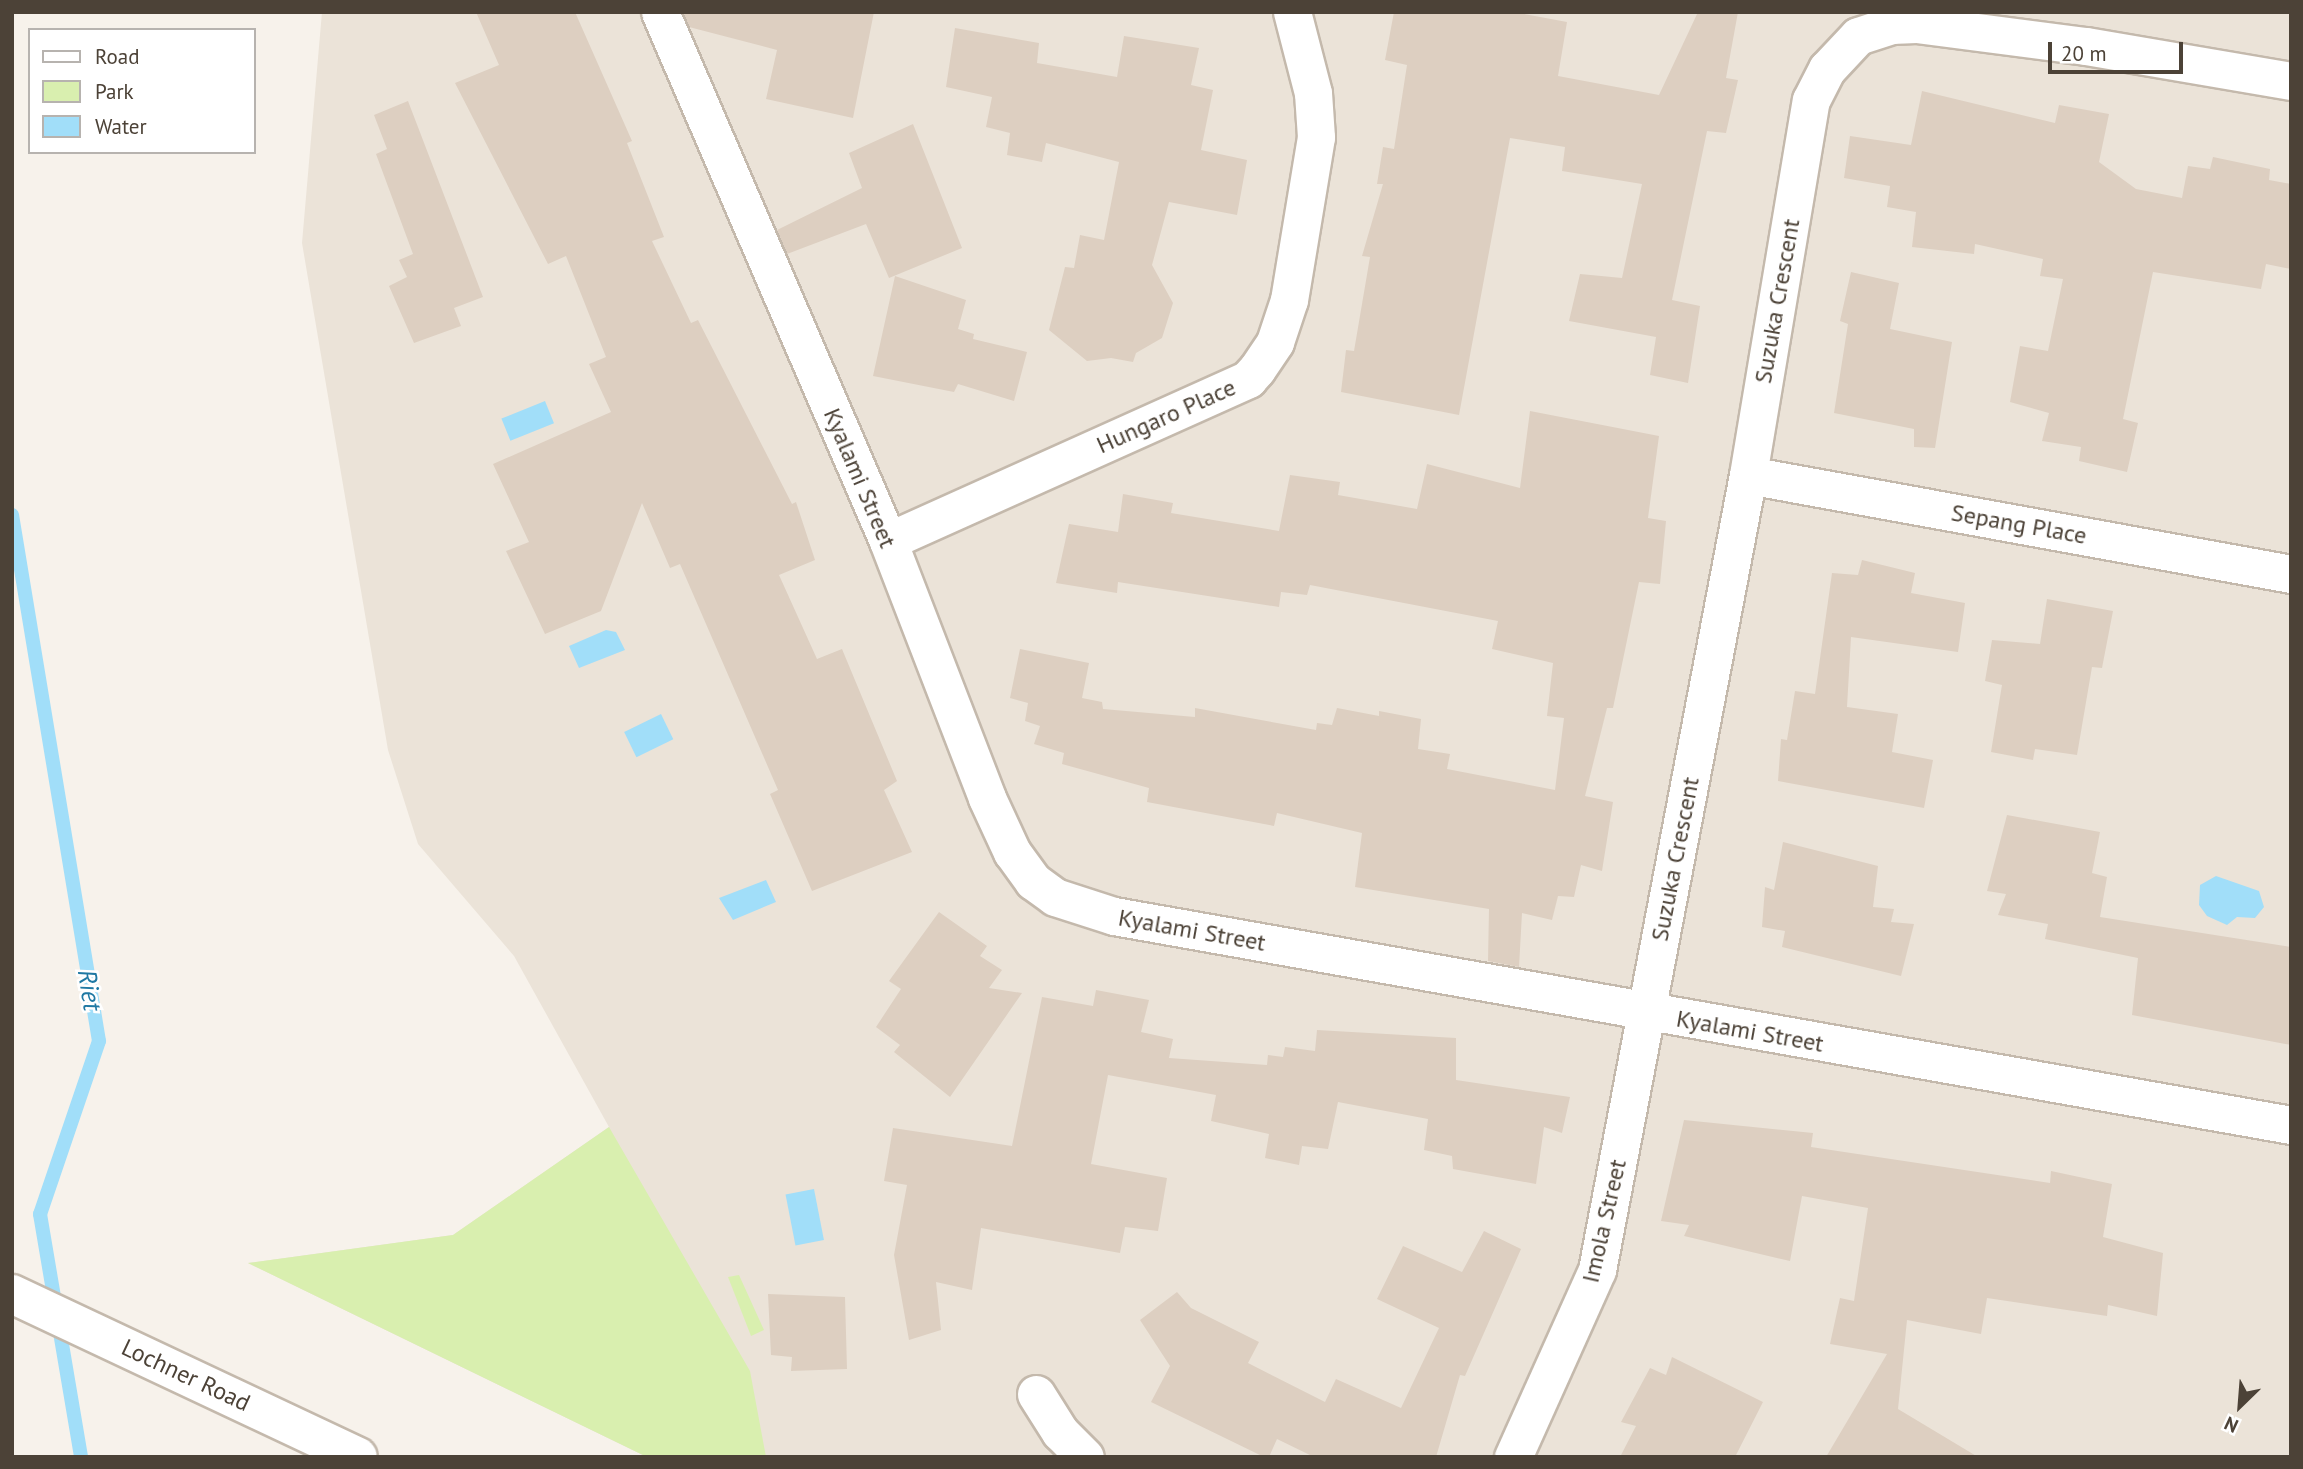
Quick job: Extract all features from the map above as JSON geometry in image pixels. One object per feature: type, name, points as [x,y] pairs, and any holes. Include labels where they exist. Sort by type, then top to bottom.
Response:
[{"type":"street","name":"Kyalami Street","points":[[660,12],[888,541],[943,692],[1012,852],[1033,881],[1055,897],[1114,916],[1647,1013],[2291,1125]]},
{"type":"street","name":"Hungaro Place","points":[[888,541],[1248,379],[1257,369],[1275,342],[1289,300],[1316,137],[1313,93],[1292,12]]},
{"type":"street","name":"Suzuka Crescent","points":[[1647,1013],[1748,475],[1811,100],[1827,69],[1858,36],[1891,25],[1916,24],[2086,46],[2291,81]]},
{"type":"street","name":"Sepang Place","points":[[1748,475],[2291,574]]},
{"type":"street","name":"Imola Street","points":[[1513,1457],[1597,1270],[1647,1013]]},
{"type":"street","name":"Lochner Road","points":[[12,1294],[358,1457]]},
{"type":"street","points":[[1036,1394],[1060,1432],[1086,1457]]},
{"type":"shaded area","points":[[322,12],[2291,12],[2291,1457],[647,1457],[248,1263],[453,1235],[609,1127],[514,956],[418,844],[388,750],[302,243]]},
{"type":"green space","points":[[609,1127],[750,1371],[766,1457],[647,1457],[248,1263],[453,1235]]},
{"type":"green space","points":[[739,1275],[764,1330],[751,1336],[728,1277]]},
{"type":"water","points":[[545,401],[554,423],[510,441],[501,419]]},
{"type":"water","points":[[606,630],[616,632],[625,650],[579,668],[569,646]]},
{"type":"water","points":[[661,714],[673,739],[636,757],[624,732]]},
{"type":"water","points":[[2216,876],[2259,891],[2264,907],[2255,918],[2237,917],[2227,925],[2207,916],[2199,905],[2200,885]]},
{"type":"water","points":[[766,880],[776,902],[733,920],[719,898]]},
{"type":"water","points":[[814,1189],[824,1240],[795,1246],[786,1195]]},
{"type":"building","points":[[476,12],[575,12],[632,141],[627,143],[664,237],[652,241],[691,323],[698,320],[792,504],[796,502],[815,560],[779,575],[817,659],[842,649],[897,781],[884,790],[912,852],[812,891],[770,794],[778,790],[680,564],[670,568],[642,503],[601,611],[545,634],[506,551],[529,542],[493,464],[611,412],[589,364],[606,357],[566,256],[548,264],[455,83],[499,65]]},
{"type":"building","points":[[683,12],[874,12],[853,118],[766,99],[777,50],[689,27]]},
{"type":"building","points":[[1394,12],[1514,12],[1567,22],[1558,76],[1659,95],[1698,12],[1738,12],[1726,78],[1738,80],[1726,133],[1707,131],[1672,300],[1700,306],[1688,383],[1650,375],[1656,337],[1569,321],[1580,274],[1622,278],[1642,184],[1562,171],[1565,147],[1510,138],[1459,415],[1341,392],[1346,350],[1354,351],[1370,257],[1362,256],[1383,184],[1377,184],[1383,147],[1394,149],[1407,65],[1385,60]]},
{"type":"building","points":[[955,28],[1039,43],[1037,63],[1117,77],[1124,36],[1199,48],[1191,85],[1213,90],[1201,150],[1247,160],[1237,215],[1169,202],[1152,265],[1173,303],[1162,338],[1136,353],[1133,362],[1111,358],[1087,361],[1049,330],[1065,267],[1074,268],[1080,235],[1104,240],[1119,162],[1046,143],[1042,162],[1007,155],[1010,133],[986,127],[992,97],[946,87]]},
{"type":"building","points":[[1922,91],[2055,123],[2059,105],[2109,114],[2099,162],[2136,189],[2182,198],[2188,166],[2210,169],[2213,157],[2270,169],[2269,180],[2291,184],[2291,269],[2266,264],[2261,289],[2153,272],[2123,419],[2138,423],[2127,472],[2079,461],[2081,447],[2042,441],[2049,413],[2010,402],[2020,346],[2048,351],[2063,279],[2040,276],[2043,259],[1975,244],[1974,254],[1912,247],[1916,212],[1887,207],[1890,186],[1844,178],[1850,136],[1911,145]]},
{"type":"building","points":[[408,101],[483,297],[454,308],[461,326],[414,343],[389,286],[407,277],[399,260],[413,254],[376,154],[387,149],[374,115]]},
{"type":"building","points":[[913,124],[962,248],[889,278],[866,224],[787,254],[777,230],[862,188],[849,153]]},
{"type":"building","points":[[1851,272],[1899,283],[1890,329],[1952,342],[1935,448],[1914,447],[1914,429],[1834,413],[1848,324],[1840,321]]},
{"type":"building","points":[[895,276],[966,300],[958,329],[974,334],[973,339],[1027,352],[1014,401],[958,384],[954,392],[873,376]]},
{"type":"building","points":[[1530,411],[1659,436],[1648,518],[1666,521],[1660,584],[1639,582],[1613,708],[1607,708],[1585,796],[1613,802],[1602,871],[1581,865],[1574,897],[1558,896],[1552,920],[1522,913],[1519,967],[1488,961],[1489,909],[1355,887],[1362,833],[1277,813],[1274,826],[1147,802],[1149,788],[1062,764],[1064,753],[1034,744],[1040,726],[1025,721],[1028,703],[1010,698],[1020,649],[1089,663],[1082,698],[1102,702],[1103,709],[1195,717],[1195,708],[1316,730],[1317,723],[1332,725],[1337,708],[1379,716],[1379,711],[1421,719],[1418,749],[1450,754],[1447,769],[1555,790],[1564,718],[1547,716],[1553,663],[1492,649],[1498,621],[1310,585],[1307,595],[1281,592],[1279,607],[1118,582],[1117,593],[1056,583],[1069,524],[1118,532],[1123,494],[1173,503],[1171,513],[1279,531],[1290,475],[1340,482],[1338,495],[1417,509],[1427,464],[1520,488]]},
{"type":"building","points":[[1862,560],[1915,573],[1911,593],[1965,603],[1958,652],[1851,637],[1847,707],[1898,714],[1892,752],[1933,760],[1924,808],[1778,781],[1781,739],[1787,740],[1795,691],[1815,694],[1832,573],[1858,575]]},
{"type":"building","points":[[2047,599],[2113,611],[2102,668],[2092,667],[2077,755],[2035,749],[2033,760],[1991,752],[2002,685],[1985,681],[1992,640],[2040,644]]},
{"type":"building","points":[[2007,815],[2100,832],[2092,873],[2107,877],[2100,917],[2291,947],[2291,1045],[2132,1015],[2138,958],[2045,939],[2048,924],[1998,915],[2006,894],[1987,891]]},
{"type":"building","points":[[1783,842],[1878,866],[1873,907],[1894,909],[1891,922],[1914,924],[1901,976],[1782,947],[1785,931],[1762,927],[1765,887],[1774,890]]},
{"type":"building","points":[[939,912],[987,946],[980,956],[1002,970],[989,988],[1022,993],[950,1097],[894,1052],[900,1045],[876,1027],[901,989],[889,981]]},
{"type":"building","points":[[1096,990],[1149,1000],[1141,1032],[1173,1039],[1169,1058],[1267,1065],[1268,1055],[1283,1057],[1285,1047],[1315,1051],[1317,1030],[1456,1038],[1456,1080],[1570,1097],[1562,1133],[1544,1127],[1536,1184],[1453,1169],[1452,1156],[1424,1150],[1428,1119],[1338,1102],[1328,1149],[1302,1146],[1299,1165],[1265,1158],[1269,1134],[1211,1121],[1216,1095],[1108,1075],[1091,1164],[1167,1178],[1158,1231],[1125,1227],[1120,1253],[981,1228],[972,1290],[936,1282],[941,1330],[909,1340],[894,1255],[907,1185],[884,1181],[893,1128],[1012,1146],[1042,997],[1093,1006]]},
{"type":"building","points":[[1684,1120],[1813,1133],[1811,1147],[2050,1183],[2051,1171],[2112,1184],[2103,1237],[2163,1253],[2157,1316],[2108,1305],[2107,1316],[1987,1298],[1981,1334],[1907,1320],[1898,1409],[1978,1457],[1826,1457],[1887,1354],[1830,1344],[1840,1298],[1854,1301],[1868,1208],[1802,1196],[1790,1261],[1684,1236],[1689,1225],[1661,1221]]},
{"type":"building","points":[[1484,1231],[1521,1249],[1465,1376],[1460,1375],[1436,1457],[1314,1457],[1277,1439],[1269,1457],[1264,1457],[1151,1402],[1170,1366],[1140,1320],[1177,1292],[1191,1308],[1259,1342],[1248,1363],[1325,1402],[1336,1379],[1401,1408],[1439,1328],[1377,1299],[1403,1246],[1462,1272]]},
{"type":"building","points":[[768,1294],[845,1297],[847,1369],[791,1371],[792,1357],[771,1355]]},
{"type":"building","points":[[1672,1357],[1763,1402],[1735,1457],[1620,1457],[1636,1426],[1621,1422],[1650,1368],[1666,1375]]},
{"type":"waterway","name":"Riet","points":[[12,515],[99,1041],[40,1214],[81,1457]]}]
